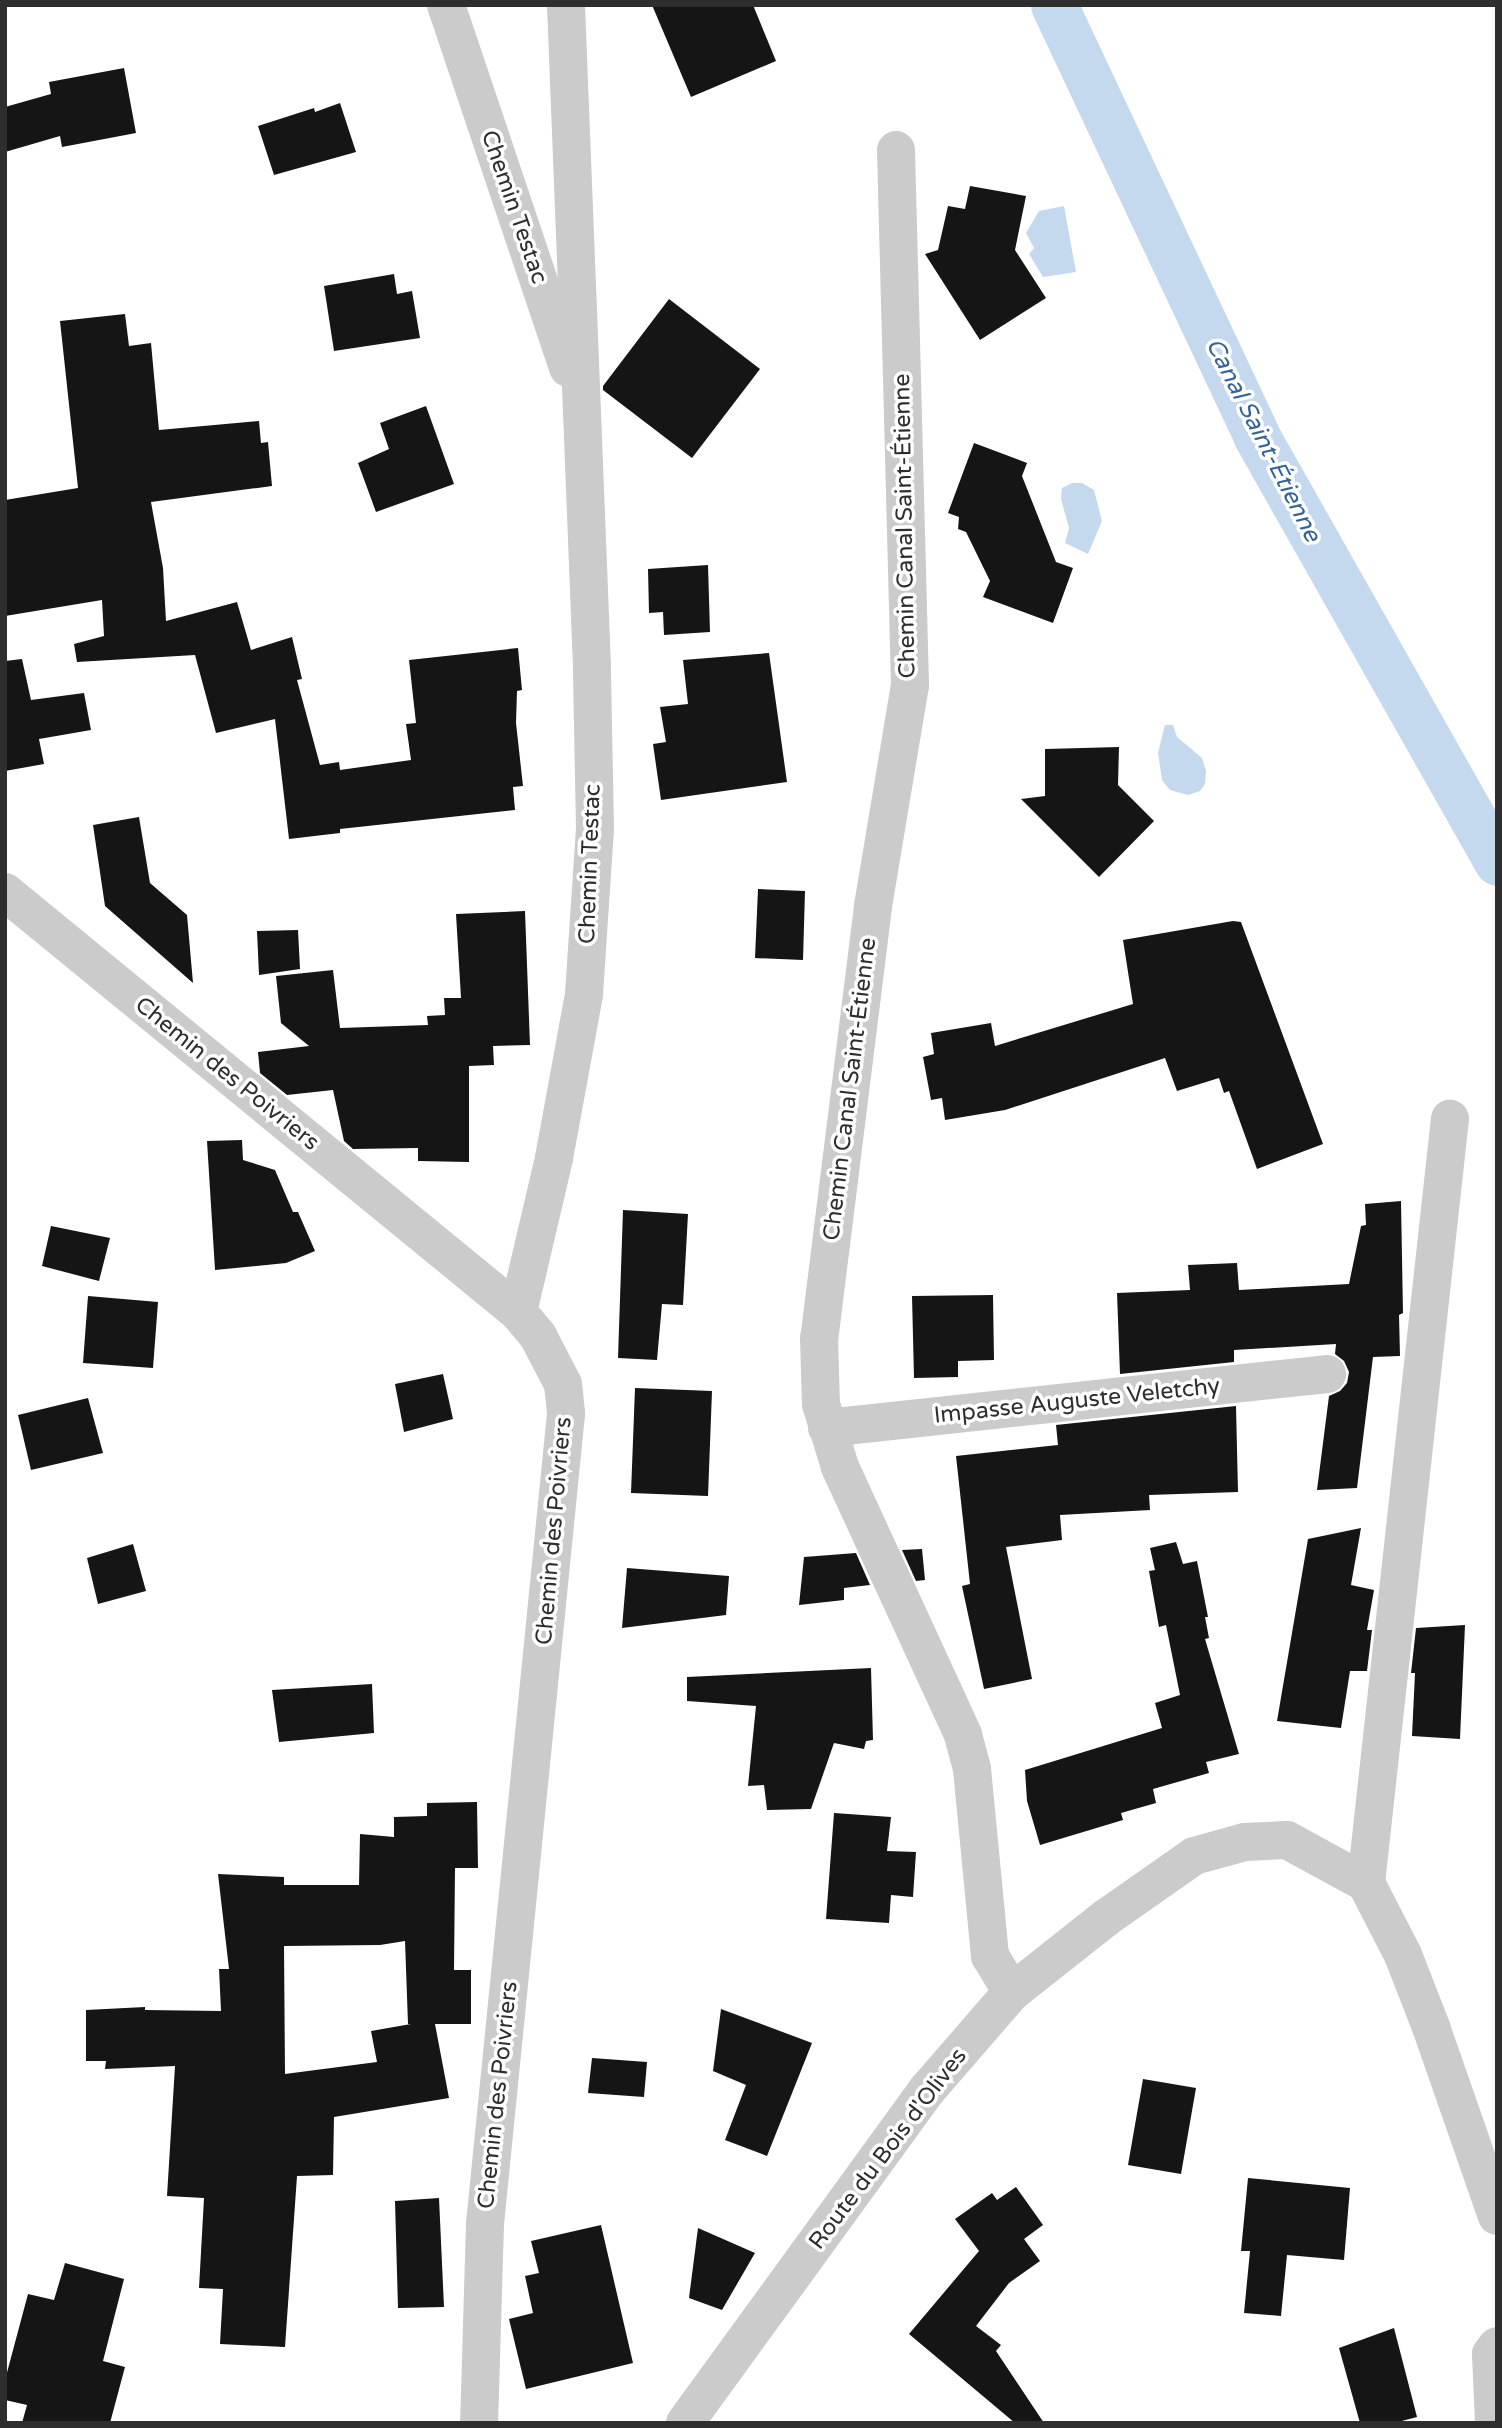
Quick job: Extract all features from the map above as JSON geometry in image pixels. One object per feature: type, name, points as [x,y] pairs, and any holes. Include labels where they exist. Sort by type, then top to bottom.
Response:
[{"type":"street","name":"Chemin Testac","points":[[446,5],[582,409]]},
{"type":"street","name":"Chemin Testac","points":[[518,1312],[554,1158],[584,994],[595,830],[593,680],[566,5]]},
{"type":"street","name":"Chemin Canal Saint-Étienne","points":[[896,150],[910,685],[873,907],[819,1338],[821,1404],[840,1467],[963,1735],[971,1769],[990,1956],[1012,1992]]},
{"type":"street","name":"Chemin des Poivriers","points":[[5,892],[518,1312],[551,1357],[563,1384],[566,1414],[485,2224],[479,2423]]},
{"type":"street","points":[[1450,1119],[1366,1883],[1403,1955],[1497,2216]]},
{"type":"street","name":"Impasse Auguste Veletchy","points":[[827,1428],[1327,1374]]},
{"type":"street","name":"Route du Bois d'Olives","points":[[685,2423],[926,2090],[1012,1992],[1107,1917],[1194,1856],[1245,1842],[1287,1840],[1366,1883]]},
{"type":"street","points":[[1494,2423],[1491,2354],[1497,2346]]},
{"type":"water","points":[[1064,206],[1076,272],[1043,277],[1029,254],[1034,248],[1026,233],[1039,211]]},
{"type":"water","points":[[1072,483],[1082,483],[1094,490],[1102,521],[1088,554],[1065,543],[1069,528],[1061,499],[1062,488]]},
{"type":"water","points":[[1165,725],[1173,725],[1177,737],[1202,758],[1206,771],[1205,784],[1200,791],[1188,795],[1170,790],[1162,780],[1158,753]]},
{"type":"building","points":[[652,5],[753,5],[776,61],[691,97]]},
{"type":"building","points":[[124,68],[136,133],[62,147],[60,136],[5,152],[5,107],[51,94],[49,82]]},
{"type":"building","points":[[340,103],[356,152],[274,175],[258,126],[314,108],[315,112]]},
{"type":"building","points":[[970,186],[1026,196],[1015,250],[1046,298],[980,340],[925,254],[938,250],[948,206],[965,209]]},
{"type":"building","points":[[394,274],[397,294],[412,291],[420,338],[334,351],[324,286]]},
{"type":"building","points":[[669,299],[760,369],[692,458],[603,390],[603,386]]},
{"type":"building","points":[[125,314],[129,346],[151,343],[159,430],[259,421],[261,443],[268,442],[272,486],[151,502],[163,568],[166,621],[237,602],[251,650],[292,637],[302,679],[297,680],[320,765],[339,762],[340,770],[411,760],[406,724],[416,723],[409,660],[518,648],[522,690],[517,691],[516,723],[523,786],[513,787],[515,810],[340,829],[340,833],[289,839],[275,719],[216,733],[195,655],[77,662],[74,644],[104,636],[102,600],[5,616],[5,500],[78,488],[60,321]]},
{"type":"building","points":[[426,406],[454,484],[376,512],[358,463],[389,449],[380,423]]},
{"type":"building","points":[[974,443],[1027,463],[1022,476],[1056,562],[1073,568],[1053,623],[983,597],[990,581],[966,532],[958,529],[959,517],[948,513]]},
{"type":"building","points":[[708,565],[710,632],[664,635],[663,612],[649,613],[648,569]]},
{"type":"building","points":[[769,653],[787,782],[661,800],[653,744],[666,742],[660,707],[688,704],[683,660]]},
{"type":"building","points":[[22,659],[31,700],[84,693],[91,730],[39,739],[44,764],[5,771],[5,661]]},
{"type":"building","points":[[1119,747],[1118,785],[1154,821],[1099,877],[1021,799],[1045,796],[1045,749]]},
{"type":"building","points":[[139,817],[150,883],[187,915],[193,983],[105,906],[93,825]]},
{"type":"building","points":[[758,889],[805,891],[803,960],[755,958]]},
{"type":"building","points":[[525,911],[530,1045],[493,1046],[494,1065],[469,1066],[469,1162],[418,1161],[418,1148],[353,1149],[344,1141],[333,1090],[287,1095],[260,1073],[258,1052],[309,1046],[281,1023],[276,976],[333,970],[340,1028],[428,1025],[427,1016],[445,1015],[444,998],[461,998],[456,914]]},
{"type":"building","points":[[1233,921],[1241,922],[1323,1144],[1257,1169],[1229,1091],[1224,1093],[1219,1078],[1177,1091],[1165,1058],[1005,1110],[945,1120],[942,1098],[931,1100],[923,1057],[934,1054],[931,1033],[991,1023],[995,1046],[1133,1004],[1123,940]]},
{"type":"building","points":[[298,930],[300,969],[259,975],[257,931]]},
{"type":"building","points":[[242,1140],[243,1160],[275,1170],[293,1212],[298,1212],[315,1251],[286,1263],[215,1270],[207,1141]]},
{"type":"building","points":[[1401,1201],[1403,1313],[1399,1315],[1400,1356],[1373,1357],[1357,1488],[1317,1490],[1329,1396],[1340,1391],[1347,1383],[1349,1372],[1344,1361],[1335,1354],[1336,1344],[1234,1350],[1234,1362],[1120,1374],[1117,1293],[1190,1290],[1188,1265],[1237,1263],[1239,1290],[1349,1284],[1361,1226],[1366,1225],[1365,1204]]},
{"type":"building","points":[[623,1210],[688,1214],[683,1305],[662,1304],[657,1360],[618,1358]]},
{"type":"building","points":[[51,1226],[110,1238],[99,1281],[42,1266]]},
{"type":"building","points":[[993,1295],[994,1360],[958,1361],[958,1377],[914,1378],[912,1296]]},
{"type":"building","points":[[88,1296],[158,1302],[153,1368],[83,1363]]},
{"type":"building","points":[[443,1374],[453,1419],[404,1432],[395,1384]]},
{"type":"building","points":[[635,1388],[712,1391],[708,1496],[631,1493]]},
{"type":"building","points":[[88,1398],[103,1453],[31,1470],[18,1415]]},
{"type":"building","points":[[1236,1406],[1238,1492],[1149,1495],[1150,1510],[1060,1515],[1062,1540],[1006,1547],[1032,1679],[984,1689],[962,1586],[970,1584],[956,1456],[1058,1445],[1056,1425]]},
{"type":"building","points":[[1361,1528],[1351,1585],[1374,1590],[1367,1630],[1372,1630],[1367,1671],[1350,1671],[1341,1728],[1277,1721],[1308,1539]]},
{"type":"building","points":[[1176,1542],[1183,1564],[1197,1561],[1208,1617],[1205,1617],[1209,1638],[1205,1639],[1239,1754],[1206,1762],[1209,1773],[1153,1789],[1156,1803],[1121,1813],[1123,1820],[1040,1845],[1027,1801],[1025,1770],[1162,1728],[1155,1703],[1180,1695],[1166,1625],[1159,1627],[1149,1571],[1155,1570],[1150,1548]]},
{"type":"building","points":[[133,1544],[146,1591],[98,1604],[87,1558]]},
{"type":"building","points":[[922,1549],[925,1580],[916,1581],[902,1550]]},
{"type":"building","points":[[856,1553],[870,1585],[844,1588],[844,1600],[799,1605],[804,1557]]},
{"type":"building","points":[[627,1568],[729,1576],[726,1615],[622,1628]]},
{"type":"building","points":[[1465,1625],[1460,1739],[1412,1736],[1415,1673],[1411,1673],[1416,1628]]},
{"type":"building","points":[[871,1668],[873,1740],[866,1741],[864,1749],[834,1743],[811,1809],[767,1810],[764,1785],[748,1786],[756,1706],[687,1701],[687,1677]]},
{"type":"building","points":[[372,1684],[374,1733],[279,1742],[272,1690]]},
{"type":"building","points":[[477,1802],[478,1868],[455,1868],[454,1970],[471,1970],[471,2024],[435,2024],[449,2098],[334,2117],[333,2175],[297,2176],[285,2347],[220,2344],[223,2289],[199,2288],[204,2198],[167,2196],[175,2066],[105,2069],[106,2061],[86,2061],[86,2010],[145,2007],[145,2010],[221,2011],[219,1969],[229,1969],[218,1874],[284,1877],[284,1885],[359,1885],[360,1834],[394,1837],[394,1817],[427,1816],[427,1803]],"holes":[[[405,1941],[408,2024],[411,2024],[371,2031],[377,2062],[285,2074],[284,1946],[380,1945]]]},
{"type":"building","points":[[834,1813],[891,1817],[887,1851],[916,1852],[913,1897],[891,1895],[889,1923],[826,1919]]},
{"type":"building","points":[[721,2009],[812,2043],[767,2156],[725,2140],[746,2085],[713,2071]]},
{"type":"building","points":[[592,2058],[647,2062],[644,2097],[588,2093]]},
{"type":"building","points":[[1143,2079],[1196,2088],[1181,2174],[1128,2165]]},
{"type":"building","points":[[1248,2178],[1350,2188],[1344,2260],[1287,2255],[1281,2316],[1244,2313],[1250,2251],[1241,2251]]},
{"type":"building","points":[[1016,2187],[1043,2225],[1024,2239],[1040,2261],[1009,2283],[976,2326],[1001,2345],[996,2351],[1044,2423],[1015,2423],[909,2334],[979,2251],[955,2219],[992,2193],[997,2200]]},
{"type":"building","points":[[439,2198],[444,2307],[398,2308],[395,2201]]},
{"type":"building","points":[[601,2225],[633,2363],[526,2389],[509,2319],[533,2313],[525,2276],[539,2273],[531,2241]]},
{"type":"building","points":[[698,2228],[755,2253],[722,2310],[689,2298]]},
{"type":"building","points":[[65,2263],[124,2279],[103,2361],[125,2367],[110,2423],[22,2423],[27,2405],[5,2400],[5,2380],[28,2294],[54,2300]]},
{"type":"building","points":[[1394,2328],[1417,2417],[1394,2423],[1360,2423],[1339,2348]]},
{"type":"waterway","name":"Canal Saint-Étienne","points":[[1054,5],[1257,437],[1497,862]]}]
